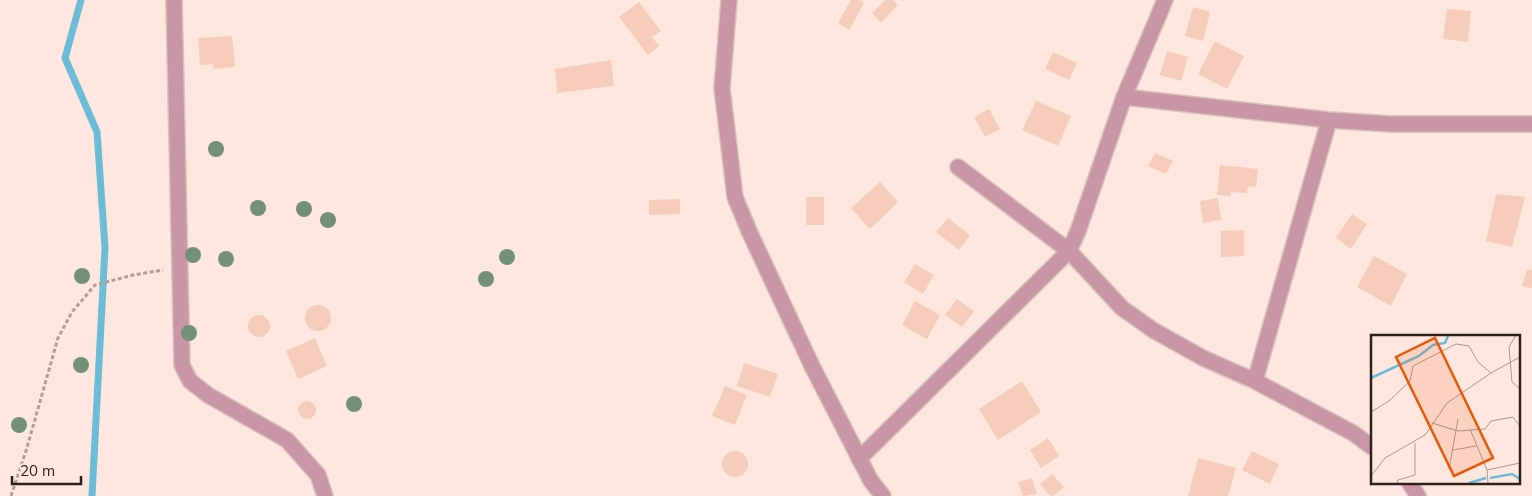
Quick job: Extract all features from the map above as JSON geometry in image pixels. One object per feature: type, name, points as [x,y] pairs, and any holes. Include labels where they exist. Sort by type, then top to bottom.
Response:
[{"type":"street","points":[[174,0],[182,365],[190,381],[208,395],[287,440],[318,475],[325,496]]},
{"type":"street","points":[[729,0],[722,88],[728,153],[735,196],[749,231],[808,357],[871,481],[883,496]]},
{"type":"street","points":[[860,459],[1069,251],[1124,98],[1165,0]]},
{"type":"street","points":[[1124,98],[1329,120],[1392,124],[1532,124]]},
{"type":"street","points":[[1255,381],[1329,120]]},
{"type":"street","points":[[958,168],[1069,251],[1122,308],[1152,330],[1202,358],[1255,381],[1354,433],[1371,446]]},
{"type":"street","points":[[1410,484],[1418,496]]},
{"type":"path","points":[[11,496],[26,451],[58,338],[72,312],[95,285],[133,275],[180,268]]},
{"type":"building","points":[[851,0],[859,0],[864,3],[849,30],[838,23]]},
{"type":"building","points":[[885,0],[893,0],[898,5],[881,23],[872,13]]},
{"type":"building","points":[[639,2],[661,31],[652,37],[659,46],[648,55],[619,17]]},
{"type":"building","points":[[1193,7],[1210,12],[1203,41],[1185,36]]},
{"type":"building","points":[[1447,9],[1471,11],[1468,42],[1443,39]]},
{"type":"building","points":[[232,36],[235,67],[213,69],[213,64],[200,65],[198,38]]},
{"type":"building","points":[[1215,41],[1244,56],[1227,89],[1198,74]]},
{"type":"building","points":[[1167,51],[1188,57],[1181,81],[1160,75]]},
{"type":"building","points":[[1053,52],[1077,63],[1069,80],[1045,69]]},
{"type":"building","points":[[611,60],[614,86],[557,93],[555,69]]},
{"type":"building","points":[[1036,101],[1071,116],[1058,146],[1022,130]]},
{"type":"building","points":[[989,109],[1000,129],[985,137],[974,117]]},
{"type":"building","points":[[1155,153],[1173,161],[1166,174],[1148,166]]},
{"type":"building","points":[[1220,165],[1258,169],[1256,187],[1248,186],[1247,193],[1231,192],[1231,196],[1217,195]]},
{"type":"building","points":[[880,182],[898,202],[870,229],[851,208]]},
{"type":"building","points":[[1496,194],[1525,197],[1512,247],[1486,241]]},
{"type":"building","points":[[806,197],[824,197],[824,225],[806,225]]},
{"type":"building","points":[[1218,198],[1221,220],[1203,223],[1200,201]]},
{"type":"building","points":[[680,199],[680,214],[649,215],[649,200]]},
{"type":"building","points":[[1352,214],[1367,224],[1351,249],[1336,238]]},
{"type":"building","points":[[948,218],[970,235],[959,250],[936,232]]},
{"type":"building","points":[[1244,230],[1244,256],[1221,257],[1221,231]]},
{"type":"building","points":[[1374,256],[1407,274],[1391,306],[1357,287]]},
{"type":"building","points":[[915,264],[934,275],[923,294],[904,282]]},
{"type":"building","points":[[1527,269],[1532,270],[1532,288],[1522,286]]},
{"type":"building","points":[[957,299],[974,311],[962,327],[945,315]]},
{"type":"building","points":[[915,301],[940,315],[927,339],[902,325]]},
{"type":"building","points":[[318,305],[327,309],[331,318],[327,327],[318,331],[309,327],[305,318],[309,309]]},
{"type":"building","points":[[259,315],[267,318],[270,326],[267,334],[259,337],[251,334],[248,326],[251,318]]},
{"type":"building","points":[[315,338],[327,366],[298,379],[286,351]]},
{"type":"building","points":[[744,363],[778,374],[770,397],[737,386]]},
{"type":"building","points":[[1022,381],[1041,412],[998,440],[979,409]]},
{"type":"building","points":[[725,386],[747,395],[735,425],[712,416]]},
{"type":"building","points":[[307,401],[313,404],[316,410],[313,416],[307,419],[301,416],[298,410],[301,404]]},
{"type":"building","points":[[1048,438],[1059,456],[1041,468],[1030,450]]},
{"type":"building","points":[[735,451],[744,455],[748,464],[744,473],[735,477],[726,473],[722,464],[726,455]]},
{"type":"building","points":[[1252,451],[1279,464],[1270,484],[1242,470]]},
{"type":"building","points":[[1198,458],[1236,468],[1228,496],[1188,496]]},
{"type":"building","points":[[1052,474],[1064,487],[1053,496],[1050,496],[1040,484]]},
{"type":"building","points":[[1032,478],[1037,494],[1023,496],[1018,482]]},
{"type":"waterway","points":[[81,0],[65,58],[97,132],[105,248],[92,496]]}]
